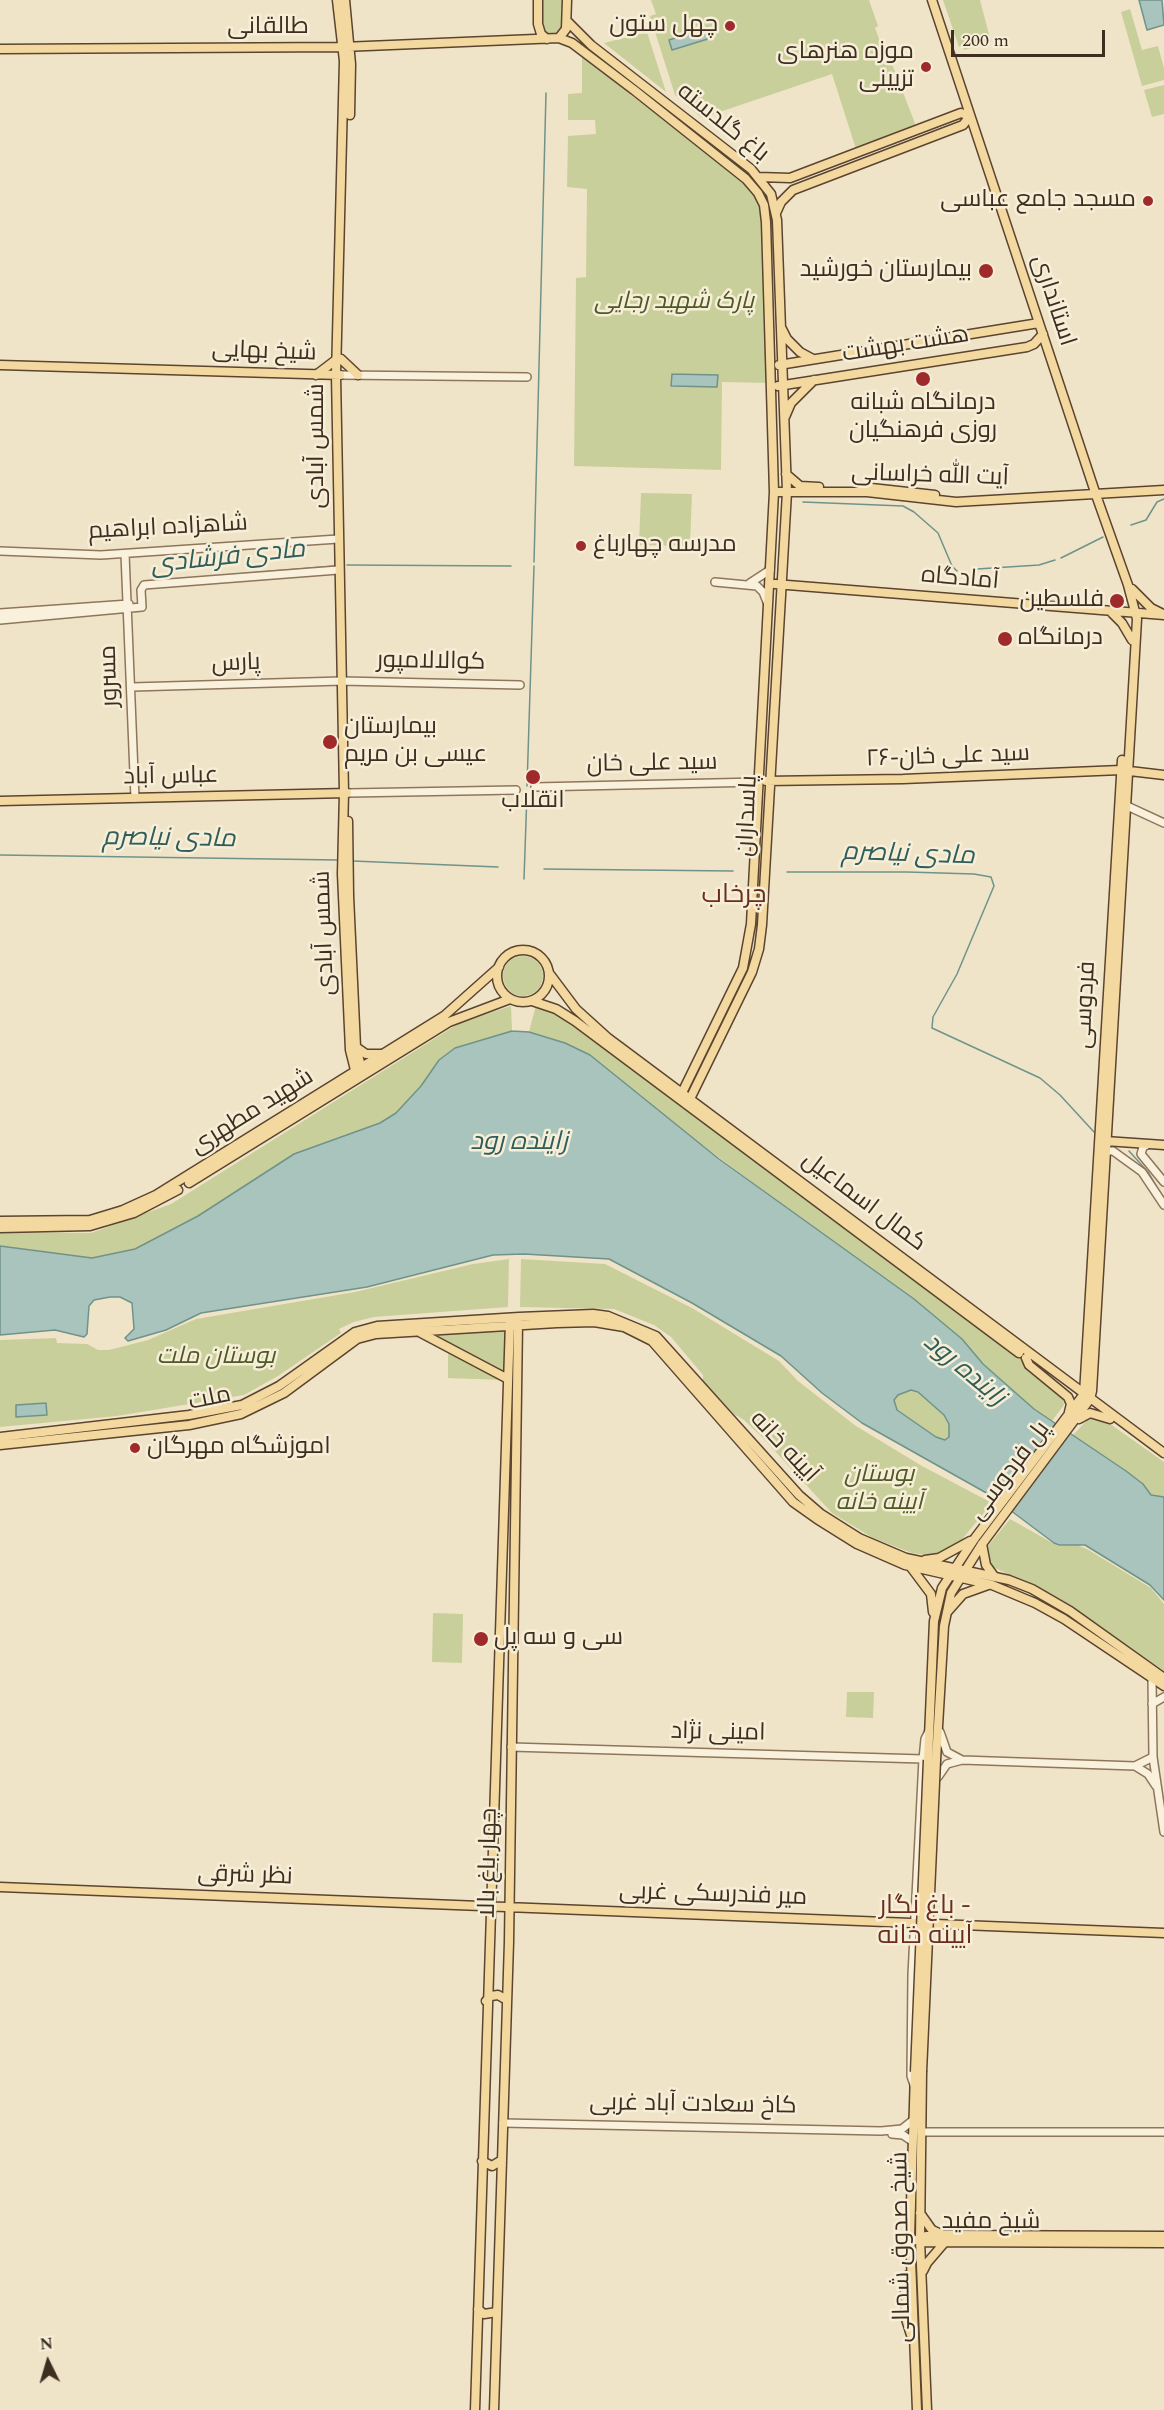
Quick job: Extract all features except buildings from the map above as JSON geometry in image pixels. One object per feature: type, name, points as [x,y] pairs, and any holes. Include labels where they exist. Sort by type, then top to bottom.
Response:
[{"type":"main road","name":"شمس آبادی","points":[[337,0],[351,64],[339,359]]},
{"type":"main road","name":"شمس آبادی","points":[[344,681],[338,539],[345,0]]},
{"type":"main road","points":[[538,0],[538,24],[542,39]]},
{"type":"main road","points":[[559,38],[565,32],[567,0]]},
{"type":"main road","name":"استانداری","points":[[932,0],[1095,493],[1128,585],[1135,613]]},
{"type":"main road","name":"باغ گلدسته","points":[[567,21],[612,61],[759,177],[771,194],[776,213],[787,492],[780,584]]},
{"type":"main road","name":"طالقانی","points":[[0,49],[346,47],[559,38]]},
{"type":"main road","name":"باغ گلدسته","points":[[559,38],[572,43],[708,148],[746,179],[764,205],[774,492],[769,585]]},
{"type":"main road","points":[[351,64],[360,51],[374,46]]},
{"type":"main road","points":[[606,69],[612,61]]},
{"type":"main road","points":[[759,177],[790,178],[961,113],[970,116],[963,125],[793,190],[781,202],[776,213]]},
{"type":"main road","points":[[708,148],[714,141]]},
{"type":"main road","name":"هشت بهشت","points":[[770,366],[1039,323]]},
{"type":"main road","points":[[780,324],[787,339],[813,359]]},
{"type":"main road","points":[[1022,326],[1030,328],[1034,334],[1033,341],[1027,347]]},
{"type":"main road","points":[[1027,347],[1034,344],[1042,334]]},
{"type":"main road","name":"هشت بهشت","points":[[771,387],[1027,347]]},
{"type":"main road","points":[[316,375],[339,359],[358,375]]},
{"type":"main road","name":"شیخ بهایی","points":[[0,365],[339,375]]},
{"type":"main road","name":"شمس آبادی","points":[[339,375],[348,944]]},
{"type":"main road","points":[[784,419],[791,402],[814,380]]},
{"type":"main road","points":[[786,474],[801,488],[786,506]]},
{"type":"main road","name":"آیت الله خراسانی","points":[[774,492],[787,492],[801,488],[867,492],[956,502],[1073,492],[1095,493]]},
{"type":"main road","points":[[1095,493],[1164,490]]},
{"type":"main road","name":"آیت الله خراسانی","points":[[992,499],[1095,493]]},
{"type":"main road","name":"آمادگاه","points":[[769,585],[780,584],[1135,613]]},
{"type":"main road","name":"پاسداران","points":[[689,1102],[752,972],[759,949],[780,584]]},
{"type":"main road","name":"پاسداران","points":[[680,1096],[743,968],[748,945],[769,585]]},
{"type":"main road","points":[[1128,585],[1151,608],[1164,615]]},
{"type":"main road","points":[[768,605],[774,600],[779,600],[795,586]]},
{"type":"main road","points":[[1110,611],[1122,623],[1132,640]]},
{"type":"main road","points":[[1135,613],[1164,615]]},
{"type":"main road","name":"فردوسی","points":[[1086,1398],[1089,1383],[1105,1144],[1108,1047],[1135,613]]},
{"type":"main road","name":"فردوسی","points":[[1124,770],[1135,613]]},
{"type":"main road","points":[[759,766],[766,773],[769,772],[771,764]]},
{"type":"main road","name":"۲۶-سید علی خان","points":[[770,780],[903,779],[1124,770],[1164,775]]},
{"type":"main road","name":"سید علی خان","points":[[758,782],[770,780]]},
{"type":"main road","points":[[324,793],[343,809]]},
{"type":"main road","name":"شمس آبادی","points":[[346,793],[343,809],[348,944],[353,1049],[359,1073]]},
{"type":"main road","name":"عباس آباد","points":[[0,801],[346,793]]},
{"type":"main road","points":[[524,950],[543,960],[549,973],[545,990],[532,1001],[521,1002],[510,999],[498,983],[499,967],[509,955],[524,950]]},
{"type":"main road","name":"شهید مطهری","points":[[0,1228],[90,1226],[134,1213],[178,1190],[310,1107],[385,1053],[444,1016],[499,967]]},
{"type":"main road","name":"کمال اسماعیل","points":[[549,973],[576,1008],[597,1028],[665,1081],[680,1096]]},
{"type":"main road","name":"شهید مطهری","points":[[0,1221],[90,1220],[123,1210],[177,1184],[342,1080],[359,1073],[448,1022],[510,999]]},
{"type":"main road","name":"کمال اسماعیل","points":[[532,1001],[556,1009],[575,1021],[699,1108],[1086,1398]]},
{"type":"main road","points":[[310,1107],[333,1099],[452,1026],[464,1016]]},
{"type":"main road","points":[[342,1080],[353,1049],[373,1055],[385,1053]]},
{"type":"main road","points":[[665,1081],[679,1081],[694,1068],[700,1070],[706,1068]]},
{"type":"main road","points":[[699,1108],[700,1080]]},
{"type":"main road","points":[[1105,1144],[1164,1145]]},
{"type":"main road","name":"کمال اسماعیل","points":[[873,1239],[1026,1358],[1086,1398],[1164,1458]]},
{"type":"main road","name":"آیینه خانه","points":[[514,1322],[601,1315],[625,1321],[656,1336],[799,1495],[821,1514],[859,1538],[919,1561],[962,1574],[1018,1582],[1043,1595],[1164,1678]]},
{"type":"main road","name":"آیینه خانه","points":[[514,1322],[529,1325],[608,1324],[624,1327],[652,1341],[793,1502],[857,1544],[910,1566],[952,1571]]},
{"type":"main road","name":"ملت","points":[[0,1445],[189,1425],[241,1414],[284,1393],[357,1339],[376,1334],[514,1322]]},
{"type":"main road","name":"ملت","points":[[0,1437],[189,1415],[242,1405],[279,1386],[355,1332],[377,1326],[514,1322]]},
{"type":"main road","name":"چهار باغ بالا","points":[[494,2410],[510,1906],[518,1336],[514,1322]]},
{"type":"main road","name":"چهار باغ بالا","points":[[475,2410],[503,1511],[508,1379],[514,1322]]},
{"type":"main road","points":[[518,1336],[529,1325]]},
{"type":"main road","points":[[419,1332],[508,1379]]},
{"type":"main road","points":[[1026,1358],[1029,1365],[1068,1397],[1071,1404],[1069,1421],[1090,1413],[1109,1416]]},
{"type":"main road","points":[[1074,1387],[1089,1383],[1109,1416]]},
{"type":"main road","name":"پل فردوسی","points":[[952,1571],[999,1514],[1086,1398]]},
{"type":"main road","name":"کمال اسماعیل","points":[[1109,1416],[1164,1453]]},
{"type":"main road","points":[[504,1499],[508,1502],[515,1500]]},
{"type":"main road","points":[[503,1511],[509,1508],[514,1512]]},
{"type":"main road","points":[[919,1561],[939,1558],[978,1541],[993,1580],[963,1594],[952,1604],[945,1617]]},
{"type":"main road","name":"پل فردوسی","points":[[962,1574],[978,1541]]},
{"type":"main road","points":[[910,1566],[931,1594],[934,1621]]},
{"type":"main road","name":"شیخ صدوق شمالی","points":[[936,1729],[934,1621],[939,1598],[952,1571]]},
{"type":"main road","name":"شیخ صدوق شمالی","points":[[916,2410],[914,2344],[906,2319],[905,2300],[920,2213],[921,2132],[918,2072],[929,1759],[936,1729],[945,1617],[951,1593],[962,1574]]},
{"type":"main road","name":"آیینه خانه","points":[[993,1580],[1064,1619],[1164,1686]]},
{"type":"main road","points":[[1039,1605],[1039,1599],[1043,1595]]},
{"type":"main road","points":[[496,1712],[505,1706],[512,1711]]},
{"type":"main road","points":[[494,1782],[499,1788],[506,1789],[511,1786]]},
{"type":"main road","name":"نظر شرقی","points":[[0,1887],[510,1906]]},
{"type":"main road","name":"میر فندرسکی غربی","points":[[510,1906],[1164,1933]]},
{"type":"main road","points":[[486,2001],[491,1996],[498,1995],[507,2000]]},
{"type":"main road","name":"شیخ صدوق شمالی","points":[[918,2084],[912,2121],[912,2141],[915,2240],[921,2277],[927,2410]]},
{"type":"main road","points":[[482,2161],[492,2166],[502,2160]]},
{"type":"main road","points":[[920,2213],[932,2230],[945,2239],[927,2263],[921,2277]]},
{"type":"main road","name":"شیخ مفید","points":[[915,2240],[1164,2236]]},
{"type":"main road","name":"شیخ مفید","points":[[945,2239],[1164,2243]]},
{"type":"main road","points":[[478,2309],[484,2314],[497,2312]]},
{"type":"main road","points":[[477,2326],[490,2323],[497,2326]]},
{"type":"main road","points":[[915,2379],[921,2376],[925,2378]]},
{"type":"street","name":"شیخ بهایی","points":[[339,375],[527,377]]},
{"type":"street","name":"شاهزاده ابراهیم","points":[[0,551],[125,554],[338,539]]},
{"type":"street","name":"مسرور","points":[[125,554],[129,607],[135,798]]},
{"type":"street","points":[[0,613],[142,608],[141,590],[144,585],[338,570]]},
{"type":"street","points":[[747,584],[753,583],[770,570]]},
{"type":"street","points":[[715,582],[757,586],[764,592],[768,605]]},
{"type":"street","points":[[0,620],[129,607]]},
{"type":"street","name":"کوالالامپور","points":[[344,681],[520,685]]},
{"type":"street","name":"پارس","points":[[132,687],[344,681]]},
{"type":"street","name":"سید علی خان","points":[[535,787],[758,782]]},
{"type":"street","name":"عباس آباد","points":[[346,793],[516,790]]},
{"type":"street","points":[[1122,804],[1164,823]]},
{"type":"street","points":[[1105,1144],[1142,1172],[1164,1205]]},
{"type":"street","points":[[1149,1144],[1143,1147],[1141,1154],[1164,1182]]},
{"type":"street","points":[[1152,1679],[1153,1757],[1164,1832]]},
{"type":"street","points":[[1152,1704],[1164,1696]]},
{"type":"street","points":[[936,1729],[947,1752],[962,1760]]},
{"type":"street","name":"شیخ صدوق شمالی","points":[[929,1759],[914,1936],[911,2076],[918,2084],[926,2062],[938,1777],[936,1729]]},
{"type":"street","name":"امینی نژاد","points":[[512,1747],[929,1759]]},
{"type":"street","points":[[938,1777],[947,1764],[962,1760],[1135,1766],[1153,1757]]},
{"type":"street","points":[[1135,1766],[1148,1774],[1157,1788]]},
{"type":"street","points":[[915,1910],[924,1915],[932,1910]]},
{"type":"street","points":[[914,1936],[922,1929],[931,1936]]},
{"type":"street","points":[[881,2131],[902,2129],[912,2121]]},
{"type":"street","name":"کاخ سعادت آباد غربی","points":[[503,2123],[881,2131]]},
{"type":"street","points":[[881,2131],[903,2134],[912,2141]]},
{"type":"street","points":[[921,2132],[1164,2132]]},
{"type":"green space","points":[[541,0],[563,0],[562,29],[555,34],[548,34],[542,28]]},
{"type":"green space","points":[[651,0],[869,0],[878,26],[875,28],[884,52],[887,51],[916,126],[856,149],[832,74],[702,118],[675,95],[650,16],[656,14]]},
{"type":"green space","points":[[943,0],[980,0],[991,42],[964,50],[963,46],[959,47]]},
{"type":"green space","points":[[1130,9],[1142,50],[1158,46],[1164,68],[1164,80],[1142,86],[1121,12]]},
{"type":"green space","points":[[647,32],[666,92],[604,43]]},
{"type":"green space","name":"پارک شهید رجایی","points":[[582,57],[736,176],[752,193],[761,209],[769,383],[722,382],[721,470],[574,466],[576,278],[586,277],[587,189],[567,187],[568,136],[596,134],[595,120],[568,120],[568,94],[582,93]]},
{"type":"green space","points":[[1164,85],[1164,114],[1152,117],[1144,90]]},
{"type":"green space","points":[[641,493],[692,494],[690,546],[639,545]]},
{"type":"green space","points":[[523,956],[537,962],[543,976],[537,990],[523,996],[509,990],[503,976],[509,962]]},
{"type":"green space","points":[[536,1005],[566,1017],[1025,1359],[1062,1394],[1064,1405],[1052,1421],[1034,1409],[983,1364],[962,1339],[857,1260],[565,1043],[529,1032]]},
{"type":"green space","points":[[511,1006],[512,1031],[455,1048],[439,1060],[421,1086],[396,1113],[380,1123],[294,1154],[198,1216],[135,1249],[92,1258],[0,1246],[0,1232],[91,1233],[171,1204],[461,1022]]},
{"type":"green space","name":"بوستان ملت","points":[[509,1259],[508,1307],[374,1317],[354,1322],[339,1329],[341,1333],[278,1376],[244,1395],[117,1416],[0,1427],[0,1340],[56,1338],[57,1343],[87,1344],[98,1350],[109,1350],[148,1340],[196,1319],[355,1292],[473,1264]]},
{"type":"green space","name":"بوستان آیینه خانه","points":[[521,1259],[605,1264],[692,1308],[779,1361],[798,1381],[856,1426],[922,1466],[992,1503],[959,1543],[942,1553],[924,1555],[912,1553],[873,1538],[832,1513],[762,1437],[734,1414],[703,1381],[703,1375],[671,1337],[654,1325],[614,1309],[520,1307]]},
{"type":"green space","points":[[507,1330],[506,1374],[429,1335]]},
{"type":"green space","points":[[448,1353],[503,1380],[448,1378]]},
{"type":"green space","points":[[911,1390],[918,1392],[944,1415],[949,1424],[949,1437],[945,1440],[936,1437],[897,1410],[894,1400],[898,1395]]},
{"type":"green space","points":[[1090,1417],[1106,1421],[1164,1462],[1164,1497],[1151,1495],[1143,1484],[1073,1435]]},
{"type":"green space","name":"بوستان آیینه خانه","points":[[1010,1519],[1058,1546],[1077,1545],[1087,1549],[1151,1588],[1164,1604],[1164,1671],[1060,1599],[993,1567],[986,1554],[987,1547]]},
{"type":"green space","points":[[433,1613],[463,1614],[462,1663],[432,1662]]},
{"type":"green space","points":[[847,1692],[874,1692],[873,1718],[846,1717]]},
{"type":"water","points":[[1139,0],[1162,0],[1164,25],[1147,30]]},
{"type":"water","points":[[708,27],[711,38],[672,50],[669,40]]},
{"type":"water","points":[[672,374],[718,375],[717,387],[671,386]]},
{"type":"water","name":"زاینده رود","points":[[512,1031],[529,1032],[565,1043],[590,1055],[719,1159],[914,1299],[962,1339],[983,1364],[1034,1409],[1126,1471],[1143,1484],[1151,1495],[1164,1497],[1164,1600],[1150,1585],[1085,1545],[1054,1543],[990,1495],[862,1423],[822,1393],[781,1356],[692,1303],[609,1259],[524,1254],[493,1255],[367,1287],[201,1313],[166,1330],[128,1341],[125,1338],[134,1329],[132,1303],[120,1297],[110,1297],[94,1300],[89,1306],[87,1334],[84,1337],[55,1330],[0,1335],[0,1246],[92,1258],[135,1249],[198,1216],[294,1154],[380,1123],[396,1113],[421,1086],[439,1060],[455,1048]],"holes":[[[911,1390],[918,1392],[944,1415],[949,1424],[949,1437],[945,1440],[936,1437],[897,1410],[894,1400],[898,1395]]]},
{"type":"water","points":[[46,1403],[47,1415],[16,1417],[16,1405]]},
{"type":"waterway","points":[[534,562],[546,93]]},
{"type":"waterway","name":"مادی فرشادی","points":[[1131,525],[1146,520],[1157,502],[1164,499]]},
{"type":"waterway","name":"مادی فرشادی","points":[[803,502],[903,506],[914,512],[938,533],[952,566],[957,571]]},
{"type":"waterway","name":"مادی فرشادی","points":[[1061,558],[1103,537]]},
{"type":"waterway","name":"مادی فرشادی","points":[[977,569],[1039,565],[1055,560]]},
{"type":"waterway","name":"مادی فرشادی","points":[[347,565],[511,566]]},
{"type":"waterway","name":"مادی فرشادی","points":[[226,575],[335,566]]},
{"type":"waterway","points":[[527,786],[534,566]]},
{"type":"waterway","points":[[524,879],[527,793]]},
{"type":"waterway","name":"مادی نیاصرم","points":[[0,855],[338,860]]},
{"type":"waterway","name":"مادی نیاصرم","points":[[353,861],[498,867]]},
{"type":"waterway","name":"مادی نیاصرم","points":[[544,869],[733,871]]},
{"type":"waterway","name":"مادی نیاصرم","points":[[787,872],[907,872],[974,874],[991,877],[994,886],[957,974],[933,1017],[932,1028],[1040,1078],[1060,1095],[1094,1132]]},
{"type":"waterway","name":"مادی نیاصرم","points":[[1129,1151],[1148,1172],[1164,1199]]},
{"type":"place","name":"چهل ستون","points":[[730,26]]},
{"type":"place","name":"موزه هنرهای تزیینی","points":[[926,67]]},
{"type":"place","name":"مسجد جامع عباسی","points":[[1148,201]]},
{"type":"place","name":"بیمارستان خورشید","points":[[986,271]]},
{"type":"place","name":"درمانگاه شبانه روزی فرهنگیان","points":[[923,379]]},
{"type":"place","name":"مدرسه چهارباغ","points":[[581,546]]},
{"type":"place","name":"فلسطین","points":[[1117,601]]},
{"type":"place","name":"درمانگاه","points":[[1005,639]]},
{"type":"place","name":"بیمارستان عیسی بن مریم","points":[[330,742]]},
{"type":"place","name":"انقلاب","points":[[533,777]]},
{"type":"place","name":"اموزشگاه مهرگان","points":[[135,1448]]},
{"type":"place","name":"سی و سه پل","points":[[481,1639]]},
{"type":"district","name":"چرخاب","points":[[734,897]]},
{"type":"district","name":"باغ نگار - آیینه خانه","points":[[925,1923]]}]
